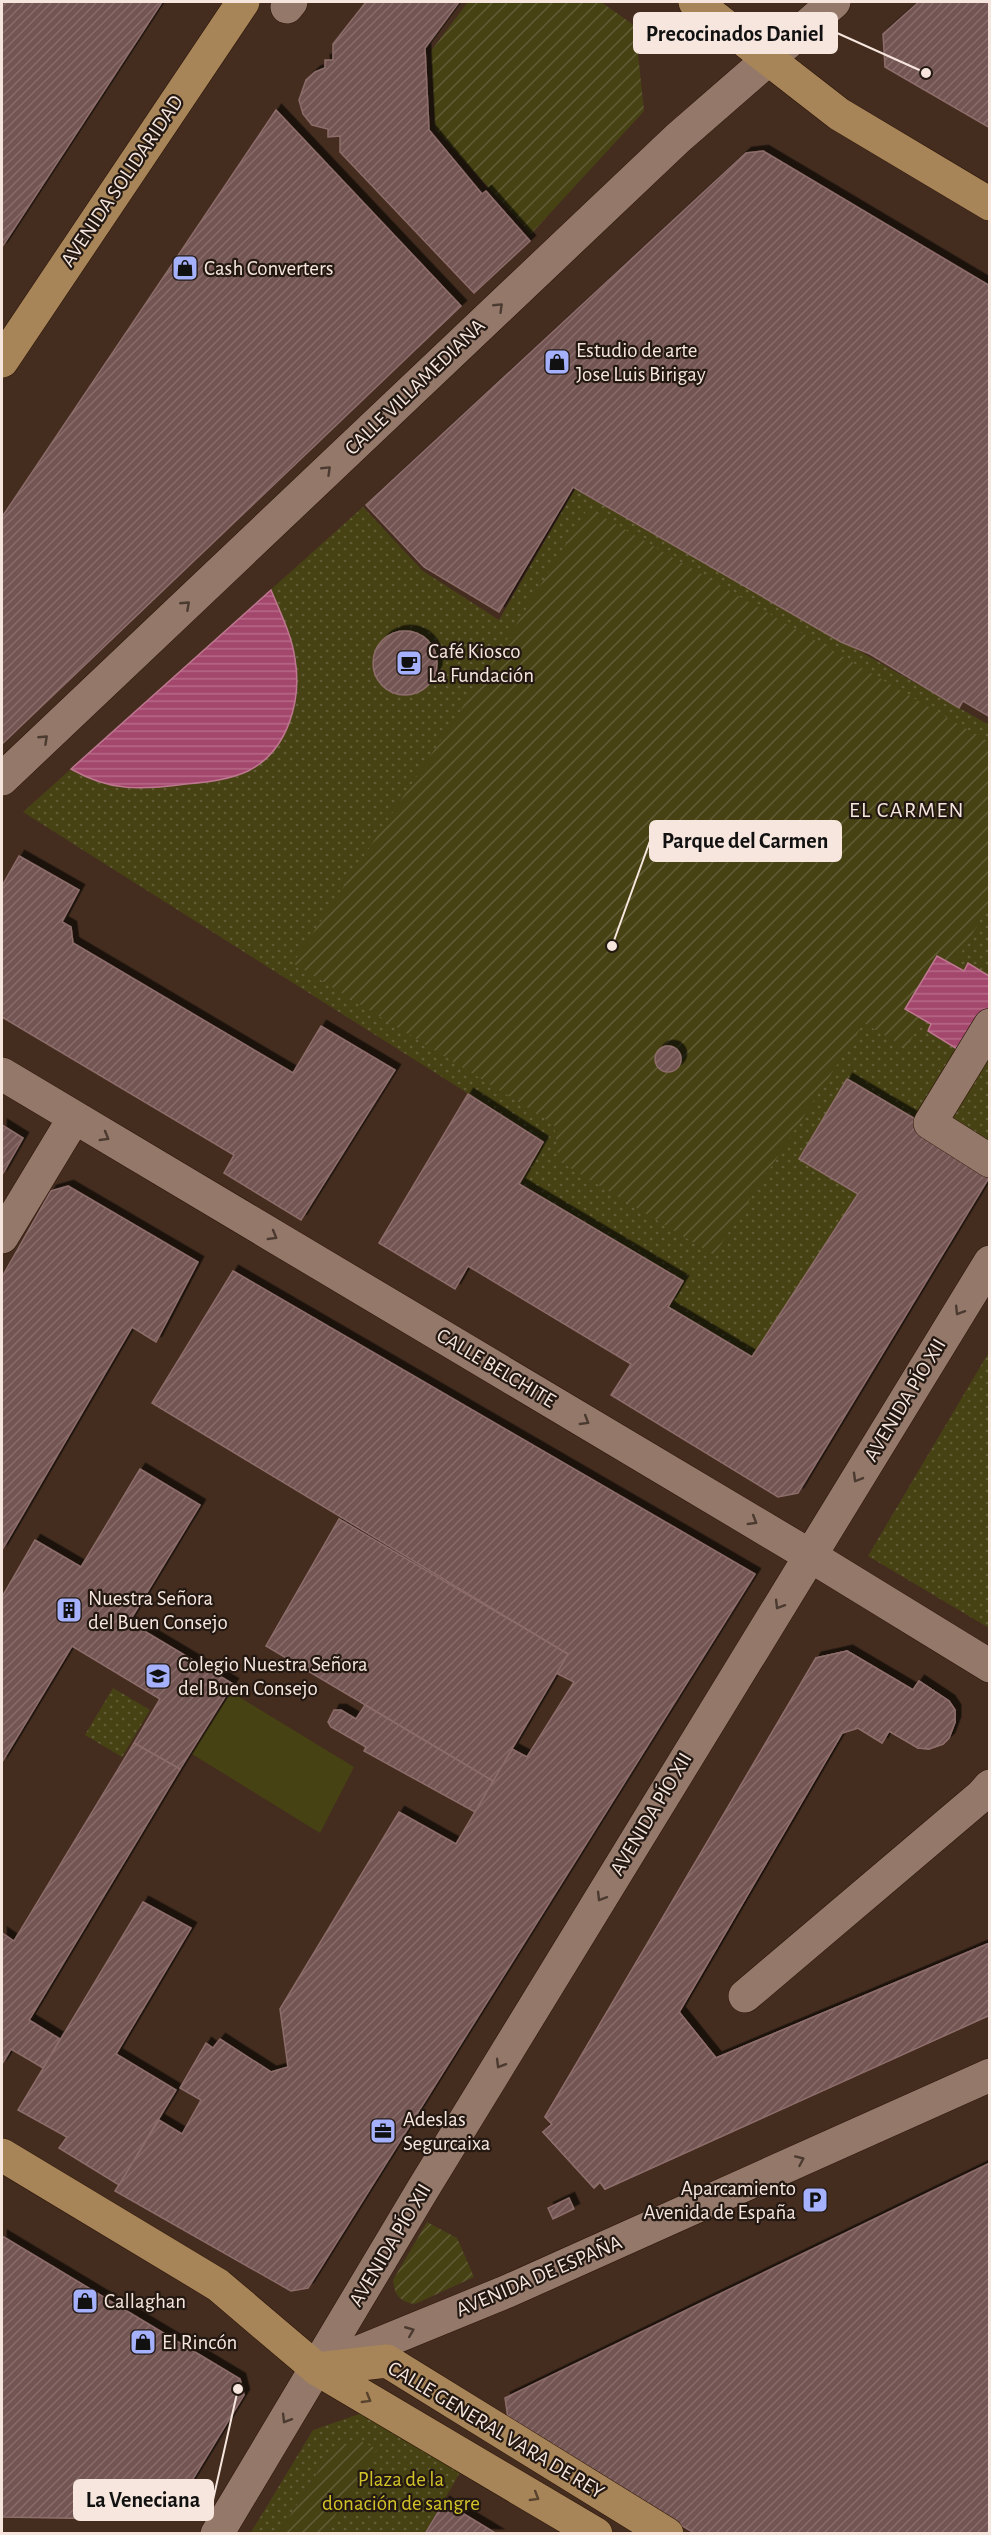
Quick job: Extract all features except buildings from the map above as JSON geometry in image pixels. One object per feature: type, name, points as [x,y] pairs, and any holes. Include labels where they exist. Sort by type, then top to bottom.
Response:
[{"type":"main road","name":"AVENIDA SOLIDARIDAD","points":[[2,361],[243,2]]},
{"type":"main road","points":[[696,2],[839,114],[990,204]]},
{"type":"main road","name":"CALLE GENERAL VARA DE REY","points":[[2,2156],[218,2285],[317,2369],[596,2534]]},
{"type":"main road","name":"CALLE GENERAL VARA DE REY","points":[[317,2369],[387,2361],[667,2534]]},
{"type":"street","name":"CALLE VILLAMEDIANA","points":[[2,779],[678,138],[834,2]]},
{"type":"street","points":[[990,1025],[930,1123],[990,1161]]},
{"type":"street","name":"CALLE BELCHITE","points":[[2,1074],[809,1555],[990,1666]]},
{"type":"street","points":[[2,1237],[74,1118]]},
{"type":"street","name":"AVENIDA PÍO XII","points":[[217,2534],[429,2179],[990,1262]]},
{"type":"street","points":[[745,1996],[990,1786]]},
{"type":"street","name":"AVENIDA DE ESPAÑA","points":[[317,2369],[508,2291],[984,2083]]},
{"type":"green space","points":[[468,2],[601,2],[635,26],[644,111],[531,234],[435,129],[431,51]]},
{"type":"green space","points":[[575,489],[989,725],[989,1163],[800,1159],[858,1194],[752,1357],[668,1307],[519,1184],[543,1141],[23,812],[363,507],[423,571],[499,620]]},
{"type":"green space","points":[[588,508],[989,742],[989,905],[906,1048],[864,1023],[714,1255],[559,1161],[554,1124],[293,963],[503,646]]},
{"type":"green space","points":[[989,1352],[989,1628],[868,1556]]},
{"type":"green space","points":[[113,1688],[150,1710],[122,1757],[85,1735]]},
{"type":"green space","points":[[231,1692],[354,1767],[320,1833],[192,1754]]},
{"type":"green space","points":[[427,2222],[457,2238],[474,2277],[415,2304],[405,2302],[395,2290],[393,2280]]},
{"type":"green space","name":"Plaza de la donación de sangre","points":[[362,2413],[462,2469],[425,2533],[324,2533],[376,2449],[329,2454],[279,2533],[250,2534],[313,2430]]},
{"type":"green space","points":[[360,2441],[377,2449],[324,2533],[279,2533],[329,2454],[338,2446]]},
{"type":"shaded area","points":[[271,590],[291,642],[297,675],[294,707],[289,723],[273,751],[262,762],[248,771],[225,779],[140,788],[100,782],[71,769]]},
{"type":"shaded area","points":[[937,956],[964,971],[968,963],[989,976],[989,1013],[965,1054],[928,1031],[931,1024],[905,1009]]},
{"type":"place","name":"Precocinados Daniel","points":[[926,73]]},
{"type":"place","name":"Cash Converters","points":[[185,268]]},
{"type":"place","name":"Estudio de arte Jose Luis Birigay","points":[[557,362]]},
{"type":"place","name":"Café Kiosco La Fundación","points":[[409,663]]},
{"type":"place","name":"Parque del Carmen","points":[[612,946]]},
{"type":"place","name":"Nuestra Señora del Buen Consejo","points":[[69,1610]]},
{"type":"place","name":"Colegio Nuestra Señora del Buen Consejo","points":[[158,1676]]},
{"type":"place","name":"Adeslas Segurcaixa","points":[[383,2131]]},
{"type":"place","name":"Aparcamiento Avenida de España","points":[[815,2200]]},
{"type":"place","name":"Callaghan","points":[[85,2301]]},
{"type":"place","name":"El Rincón","points":[[143,2342]]},
{"type":"place","name":"La Veneciana","points":[[238,2389]]},
{"type":"district","name":"EL CARMEN","points":[[907,810]]}]
